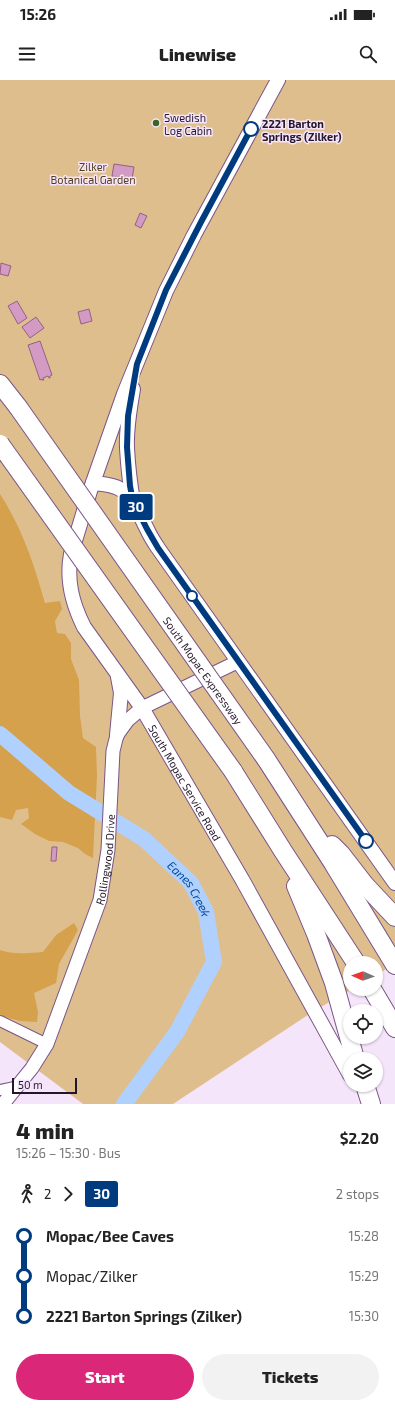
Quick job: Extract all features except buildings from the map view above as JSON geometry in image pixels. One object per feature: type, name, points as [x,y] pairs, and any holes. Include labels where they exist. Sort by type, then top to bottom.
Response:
[{"type":"highway","name":"South Mopac Expressway","points":[[0,384],[18,407],[266,759],[369,921],[395,965]]},
{"type":"highway","points":[[0,444],[233,771],[351,956]]},
{"type":"highway","points":[[300,812],[341,854],[365,886],[395,917]]},
{"type":"highway","points":[[283,851],[334,983],[353,1052]]},
{"type":"highway","points":[[376,996],[395,1028]]},
{"type":"highway","points":[[367,1092],[371,1104]]},
{"type":"main road","points":[[133,501],[130,486],[127,447],[128,416],[137,364],[166,290],[278,80]]},
{"type":"main road","name":"South Mopac Service Road","points":[[137,364],[124,394],[73,545],[69,565],[70,584],[75,606],[84,626],[142,708],[243,881],[343,1062]]},
{"type":"main road","points":[[93,483],[110,485],[119,488],[133,501],[158,548],[237,662],[395,883]]},
{"type":"main road","points":[[117,735],[121,693],[118,674]]},
{"type":"main road","points":[[360,1092],[366,1104]]},
{"type":"street","name":"Rollingwood Drive","points":[[3,1104],[19,1086],[47,1044],[100,900],[108,850],[113,751],[117,735],[128,720],[142,708],[237,662]]},
{"type":"street","points":[[0,1021],[47,1044]]},
{"type":"street","points":[[0,1090],[19,1086]]},
{"type":"green space","name":"Zilker Botanical Garden","points":[[0,80],[395,80],[395,964],[383,971],[383,956],[343,956],[343,994],[314,1011],[173,1104],[83,1104],[0,1042]]},
{"type":"shaded area","points":[[0,494],[15,520],[27,547],[45,603],[60,601],[62,609],[55,621],[57,633],[65,634],[71,643],[71,659],[79,680],[80,716],[83,738],[96,747],[97,776],[93,858],[78,848],[63,842],[49,841],[35,834],[21,824],[29,818],[28,808],[16,810],[12,820],[0,817]]},
{"type":"shaded area","points":[[74,923],[78,930],[59,964],[56,983],[34,993],[38,1012],[37,1022],[20,1021],[1,1016],[0,950],[16,953],[43,952],[56,935]]},
{"type":"waterway","name":"Eanes Creek","points":[[0,734],[69,793],[144,839],[191,883],[206,912],[214,962],[177,1032],[124,1104]]},
{"type":"bus line","name":"30","points":[[251,129],[166,290],[137,364],[128,416],[127,447],[130,486],[133,501],[158,548],[237,662],[366,841]]},
{"type":"place","name":"Swedish Log Cabin","points":[[156,123]]},
{"type":"place","name":"2221 Barton Springs (Zilker)","points":[[251,129]]}]
